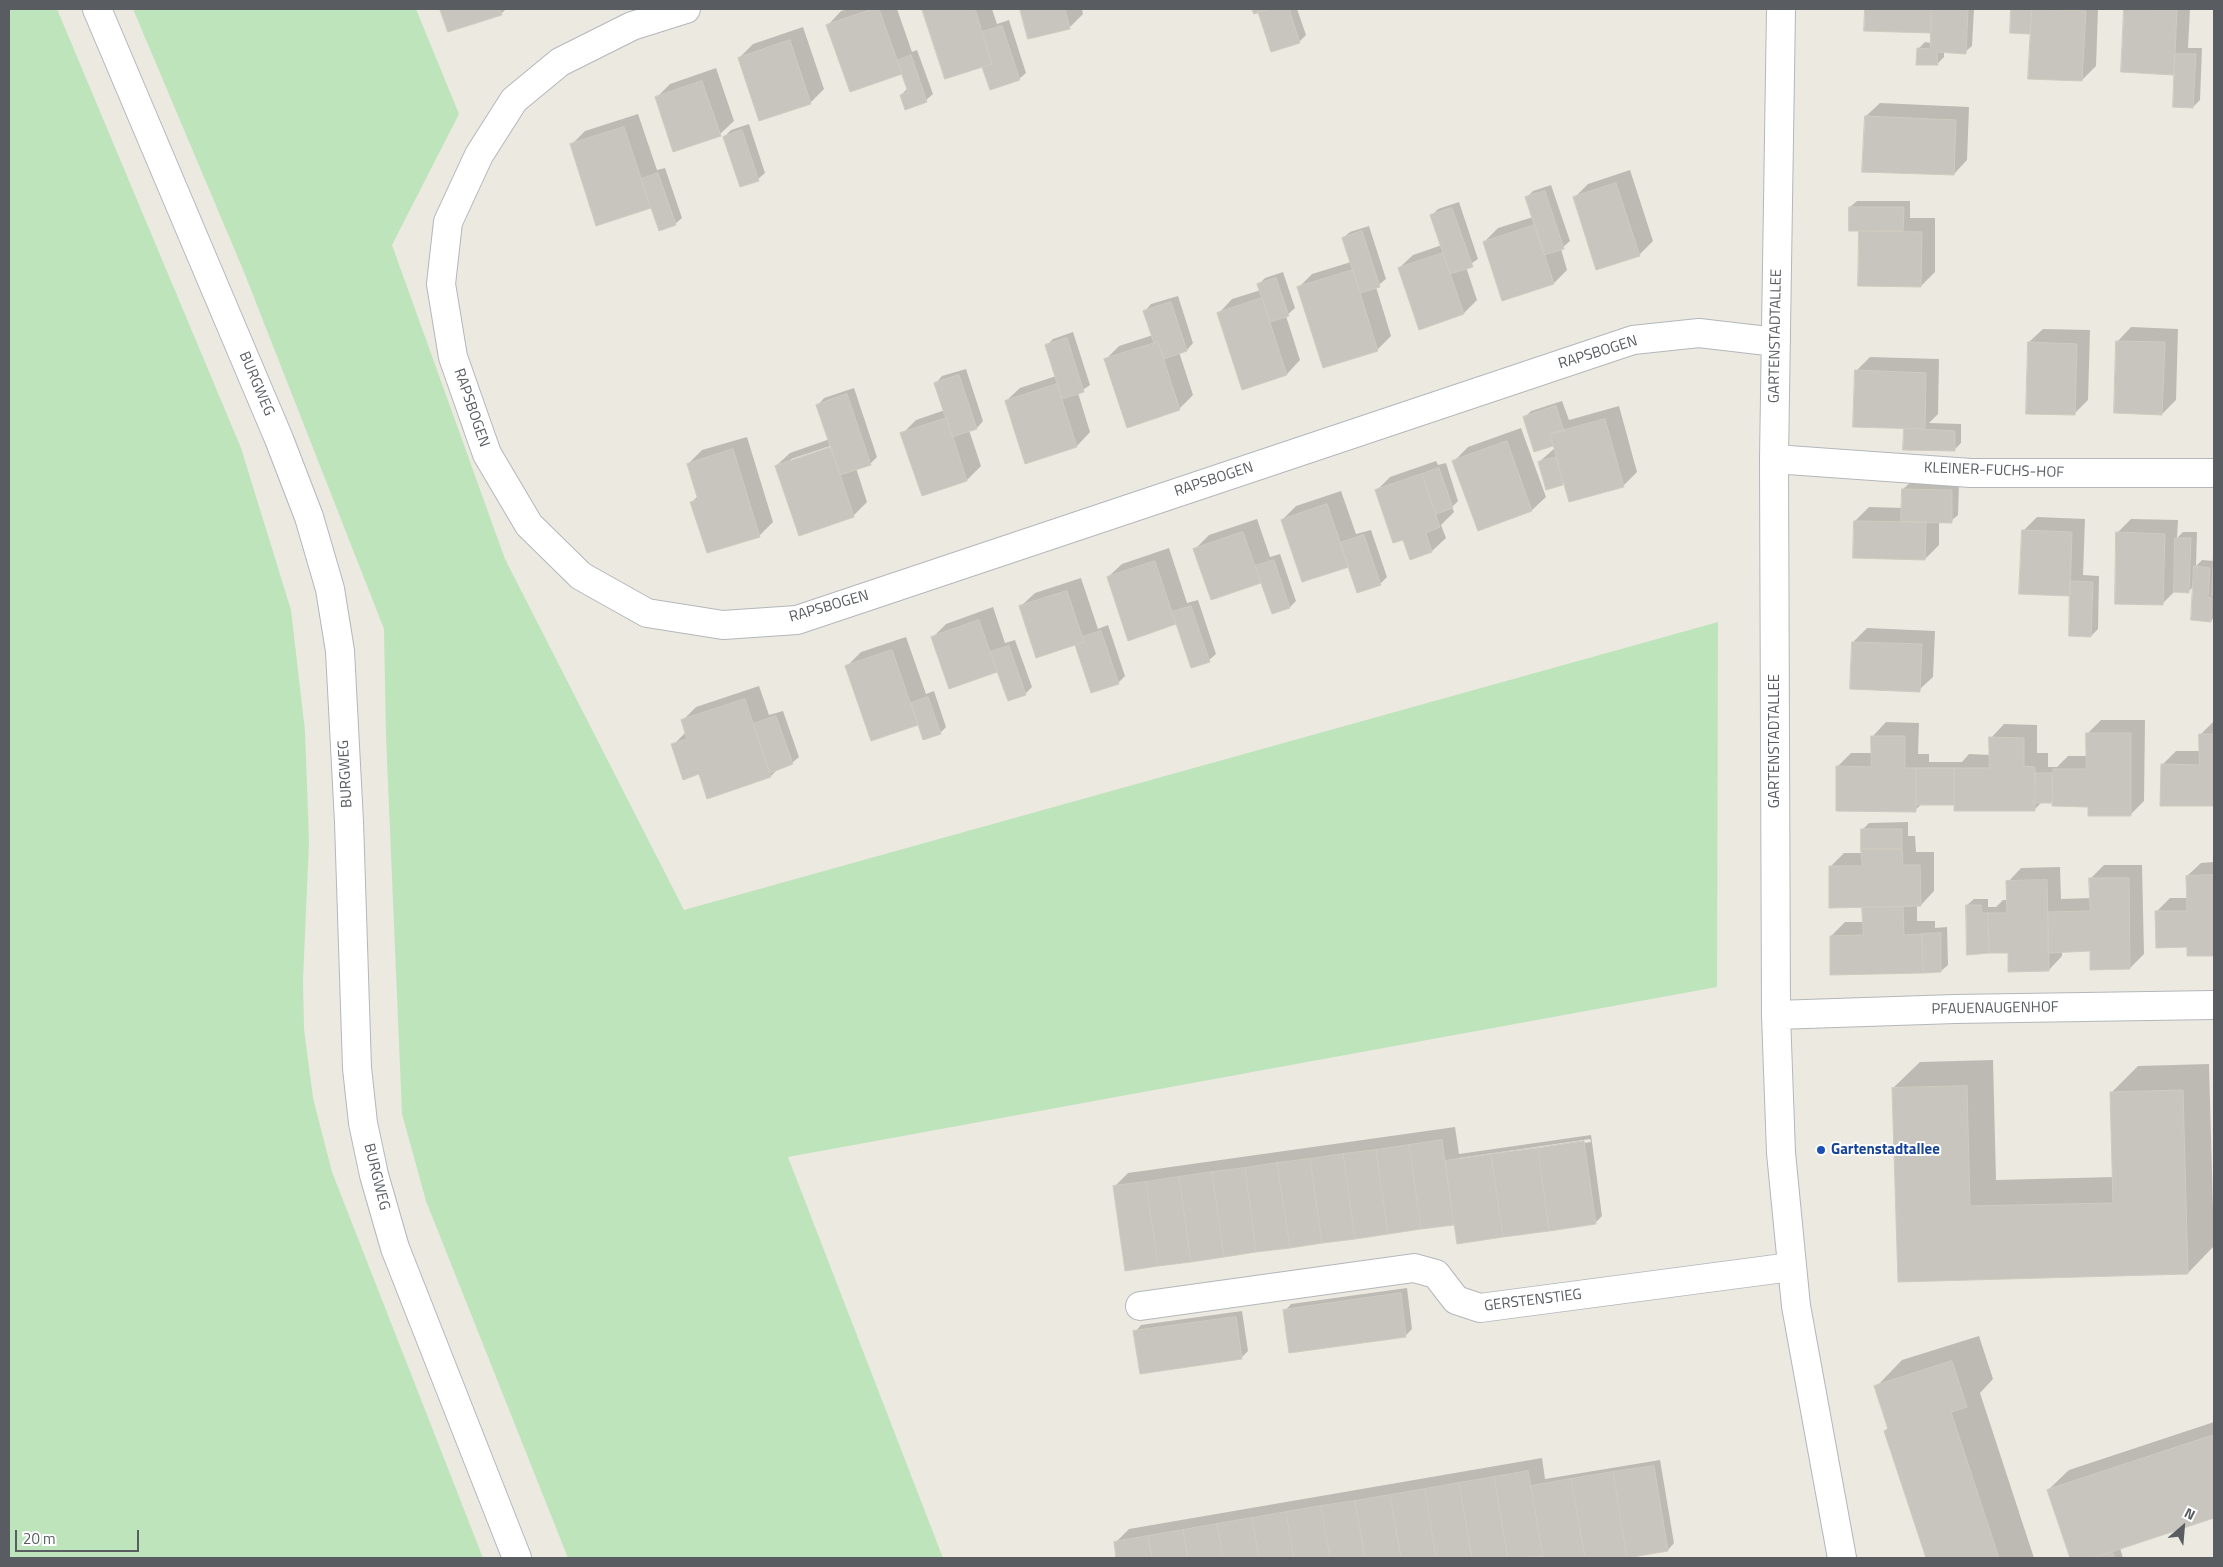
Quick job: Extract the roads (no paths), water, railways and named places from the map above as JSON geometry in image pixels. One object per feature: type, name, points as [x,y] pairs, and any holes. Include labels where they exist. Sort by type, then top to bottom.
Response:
[{"type":"street","name":"BURGWEG","points":[[97,9],[279,439],[309,517],[330,589],[340,651],[349,822],[356,1058],[363,1123],[374,1175],[395,1248],[517,1558]]},
{"type":"street","name":"RAPSBOGEN","points":[[686,9],[632,26],[560,62],[514,100],[479,155],[448,222],[441,284],[453,357],[487,454],[529,525],[581,576],[647,613],[723,625],[797,620],[1633,340],[1699,333],[1776,342]]},
{"type":"street","name":"GARTENSTADTALLEE","points":[[1781,9],[1774,459],[1776,1015],[1781,1153],[1796,1306],[1842,1558]]},
{"type":"street","name":"KLEINER-FUCHS-HOF","points":[[1774,459],[1971,473],[2214,473]]},
{"type":"street","name":"PFAUENAUGENHOF","points":[[1776,1015],[1955,1009],[2214,1005]]},
{"type":"street","name":"GERSTENSTIEG","points":[[1140,1306],[1414,1268],[1436,1274],[1456,1300],[1480,1308],[1792,1267]]},
{"type":"place","name":"Gartenstadtallee","points":[[1821,1150]]}]
